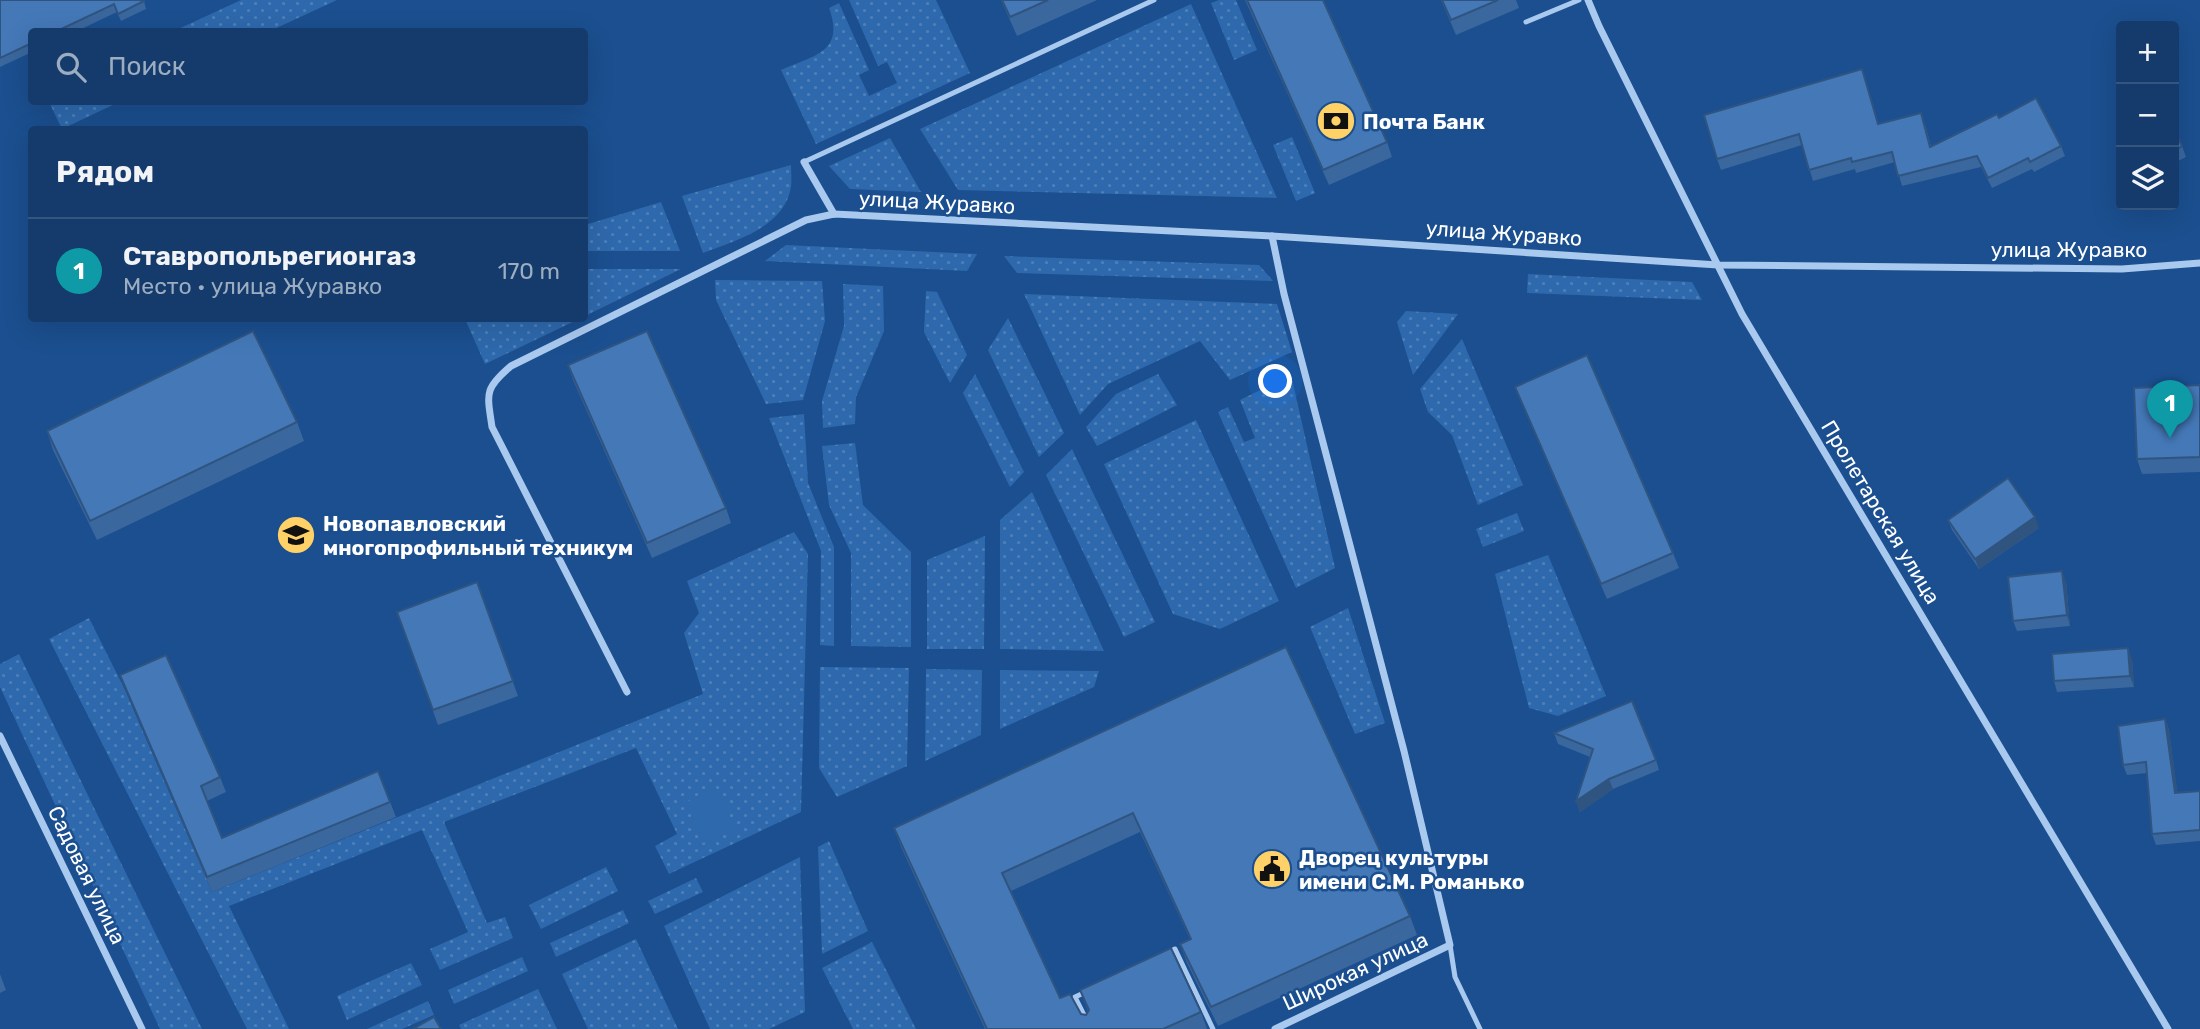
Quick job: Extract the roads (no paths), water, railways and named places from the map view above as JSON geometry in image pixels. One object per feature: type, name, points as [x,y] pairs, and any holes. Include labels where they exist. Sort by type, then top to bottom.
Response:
[{"type":"street","name":"Пролетарская улица","points":[[1588,0],[1747,322],[2168,1029]]},
{"type":"street","points":[[804,162],[834,214]]},
{"type":"street","name":"улица Журавко","points":[[627,692],[492,427],[488,401],[492,382],[511,366],[806,220],[834,214],[1272,236],[1718,265],[2122,269],[2200,263]]},
{"type":"street","points":[[1272,236],[1291,320],[1404,751],[1450,946]]},
{"type":"street","name":"Садовая улица","points":[[0,736],[142,1029]]},
{"type":"street","name":"Широкая улица","points":[[1275,1029],[1450,946]]},
{"type":"lane","points":[[804,162],[1154,0]]},
{"type":"lane","points":[[1526,22],[1580,0]]},
{"type":"lane","points":[[1450,946],[1455,977],[1480,1029]]},
{"type":"lane","points":[[1163,955],[1175,949],[1213,1029]]},
{"type":"lane","points":[[1091,1029],[1075,997],[1100,985]]},
{"type":"place","name":"Почта Банк","points":[[1336,121]]},
{"type":"place","name":"Ставропольрегионгаз","points":[[2170,438]]},
{"type":"place","name":"Новопавловский многопрофильный техникум","points":[[296,535]]},
{"type":"place","name":"Дворец культуры имени С.М. Романько","points":[[1272,869]]}]
